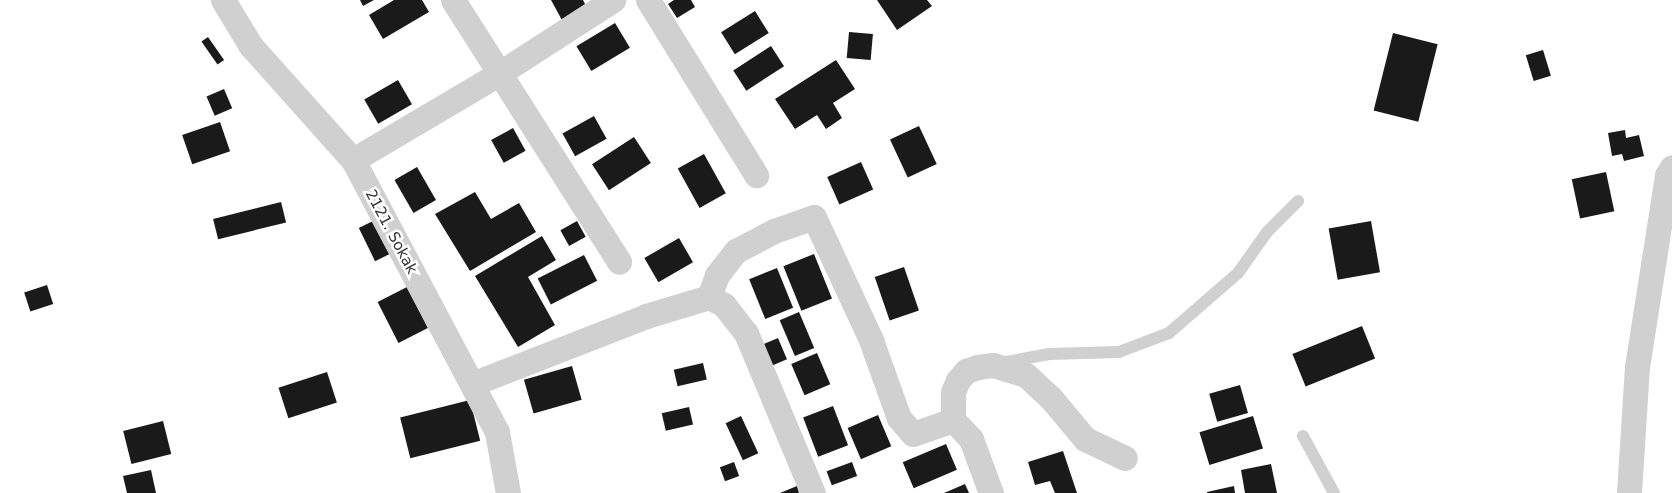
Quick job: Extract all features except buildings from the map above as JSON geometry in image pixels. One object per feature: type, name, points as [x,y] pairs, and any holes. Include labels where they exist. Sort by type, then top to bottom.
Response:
[{"type":"street","name":"2121. Sokak","points":[[223,0],[251,46],[353,160],[497,432],[508,493]]},
{"type":"street","points":[[452,0],[620,262]]},
{"type":"street","points":[[353,160],[500,73],[613,0]]},
{"type":"street","points":[[648,0],[756,175]]},
{"type":"street","points":[[1629,493],[1639,349],[1667,175],[1672,167]]},
{"type":"street","points":[[709,297],[717,274],[736,251],[774,231],[814,217],[871,340],[899,418],[913,434],[953,420]]},
{"type":"street","points":[[472,384],[646,316],[709,297],[724,305],[746,333],[813,493]]},
{"type":"street","points":[[992,493],[971,439],[953,420],[953,392],[958,380],[966,371],[993,365],[1026,375],[1050,397],[1085,439],[1126,458]]},
{"type":"lane","points":[[993,365],[1049,354],[1119,352],[1169,333],[1238,273],[1267,232],[1298,201]]},
{"type":"lane","points":[[1303,436],[1334,493]]}]
